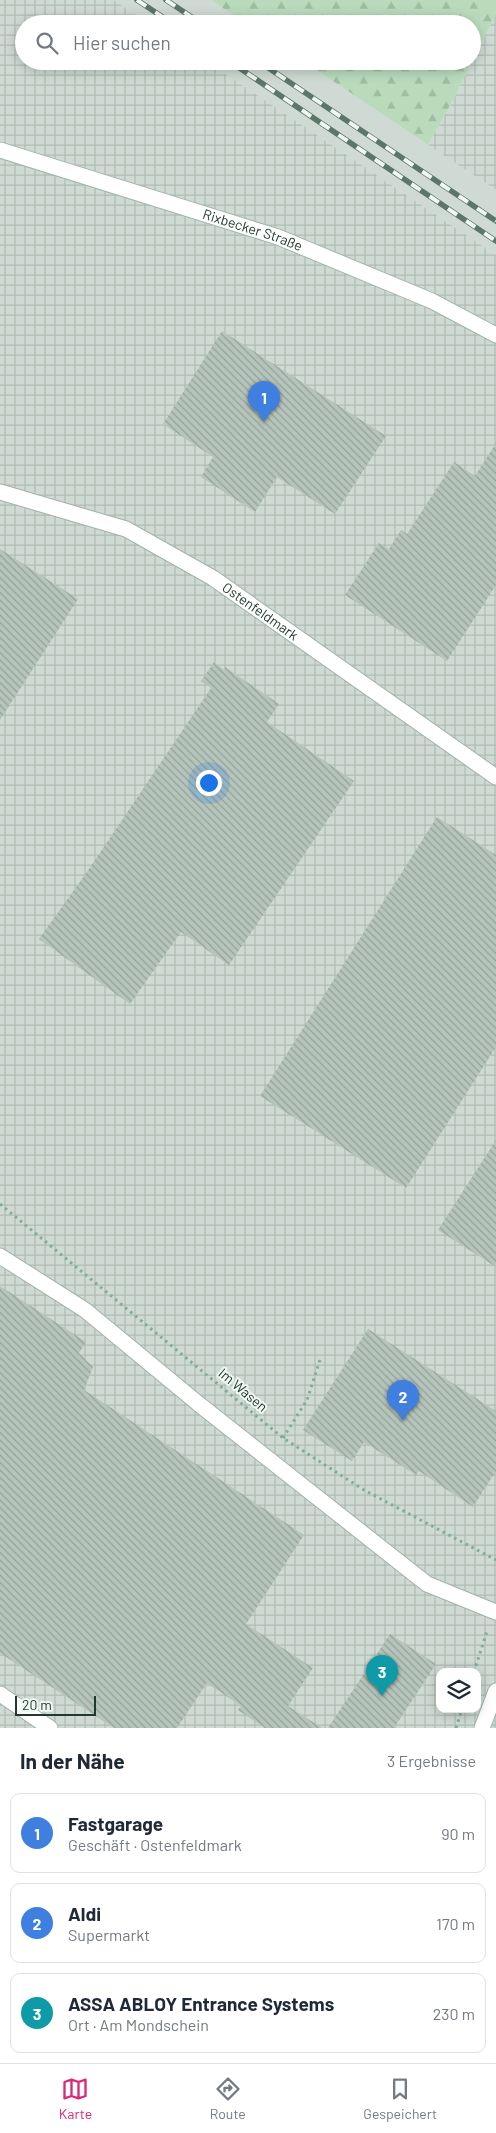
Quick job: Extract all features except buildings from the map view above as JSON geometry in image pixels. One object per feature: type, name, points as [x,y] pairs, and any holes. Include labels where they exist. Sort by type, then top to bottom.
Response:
[{"type":"street","name":"Rixbecker Straße","points":[[0,150],[278,237],[432,301],[496,335]]},
{"type":"street","name":"Ostenfeldmark","points":[[0,492],[126,528],[213,578],[496,776]]},
{"type":"street","points":[[0,1256],[85,1310],[200,1405],[427,1584],[495,1611]]},
{"type":"street","points":[[482,1728],[496,1691]]},
{"type":"street","points":[[0,1694],[50,1728]]},
{"type":"path","name":"Im Wasen","points":[[0,1204],[283,1438],[364,1490],[496,1560]]},
{"type":"path","points":[[283,1438],[307,1400],[320,1360]]},
{"type":"path","points":[[475,1668],[495,1611]]},
{"type":"path","points":[[456,1728],[461,1713]]},
{"type":"shaded area","points":[[0,0],[114,0],[136,15],[15,15],[15,70],[219,70],[496,255],[496,1728],[0,1728]]},
{"type":"shaded area","points":[[114,0],[211,0],[233,15],[136,15]]},
{"type":"shaded area","points":[[496,14],[496,190],[428,145],[468,70],[481,70],[481,44]]},
{"type":"shaded area","points":[[219,70],[316,70],[496,190],[496,255]]},
{"type":"green space","points":[[211,0],[496,0],[496,14],[481,44],[481,15],[233,15]]},
{"type":"green space","points":[[316,70],[468,70],[428,145]]},
{"type":"railway","points":[[137,0],[160,15]]},
{"type":"railway","points":[[166,0],[188,15]]},
{"type":"railway","points":[[242,70],[496,241]]},
{"type":"railway","points":[[271,70],[496,221]]},
{"type":"place","name":"Fastgarage","points":[[264,422]]},
{"type":"place","name":"Aldi","points":[[403,1421]]},
{"type":"place","name":"ASSA ABLOY Entrance Systems","points":[[382,1696]]}]
